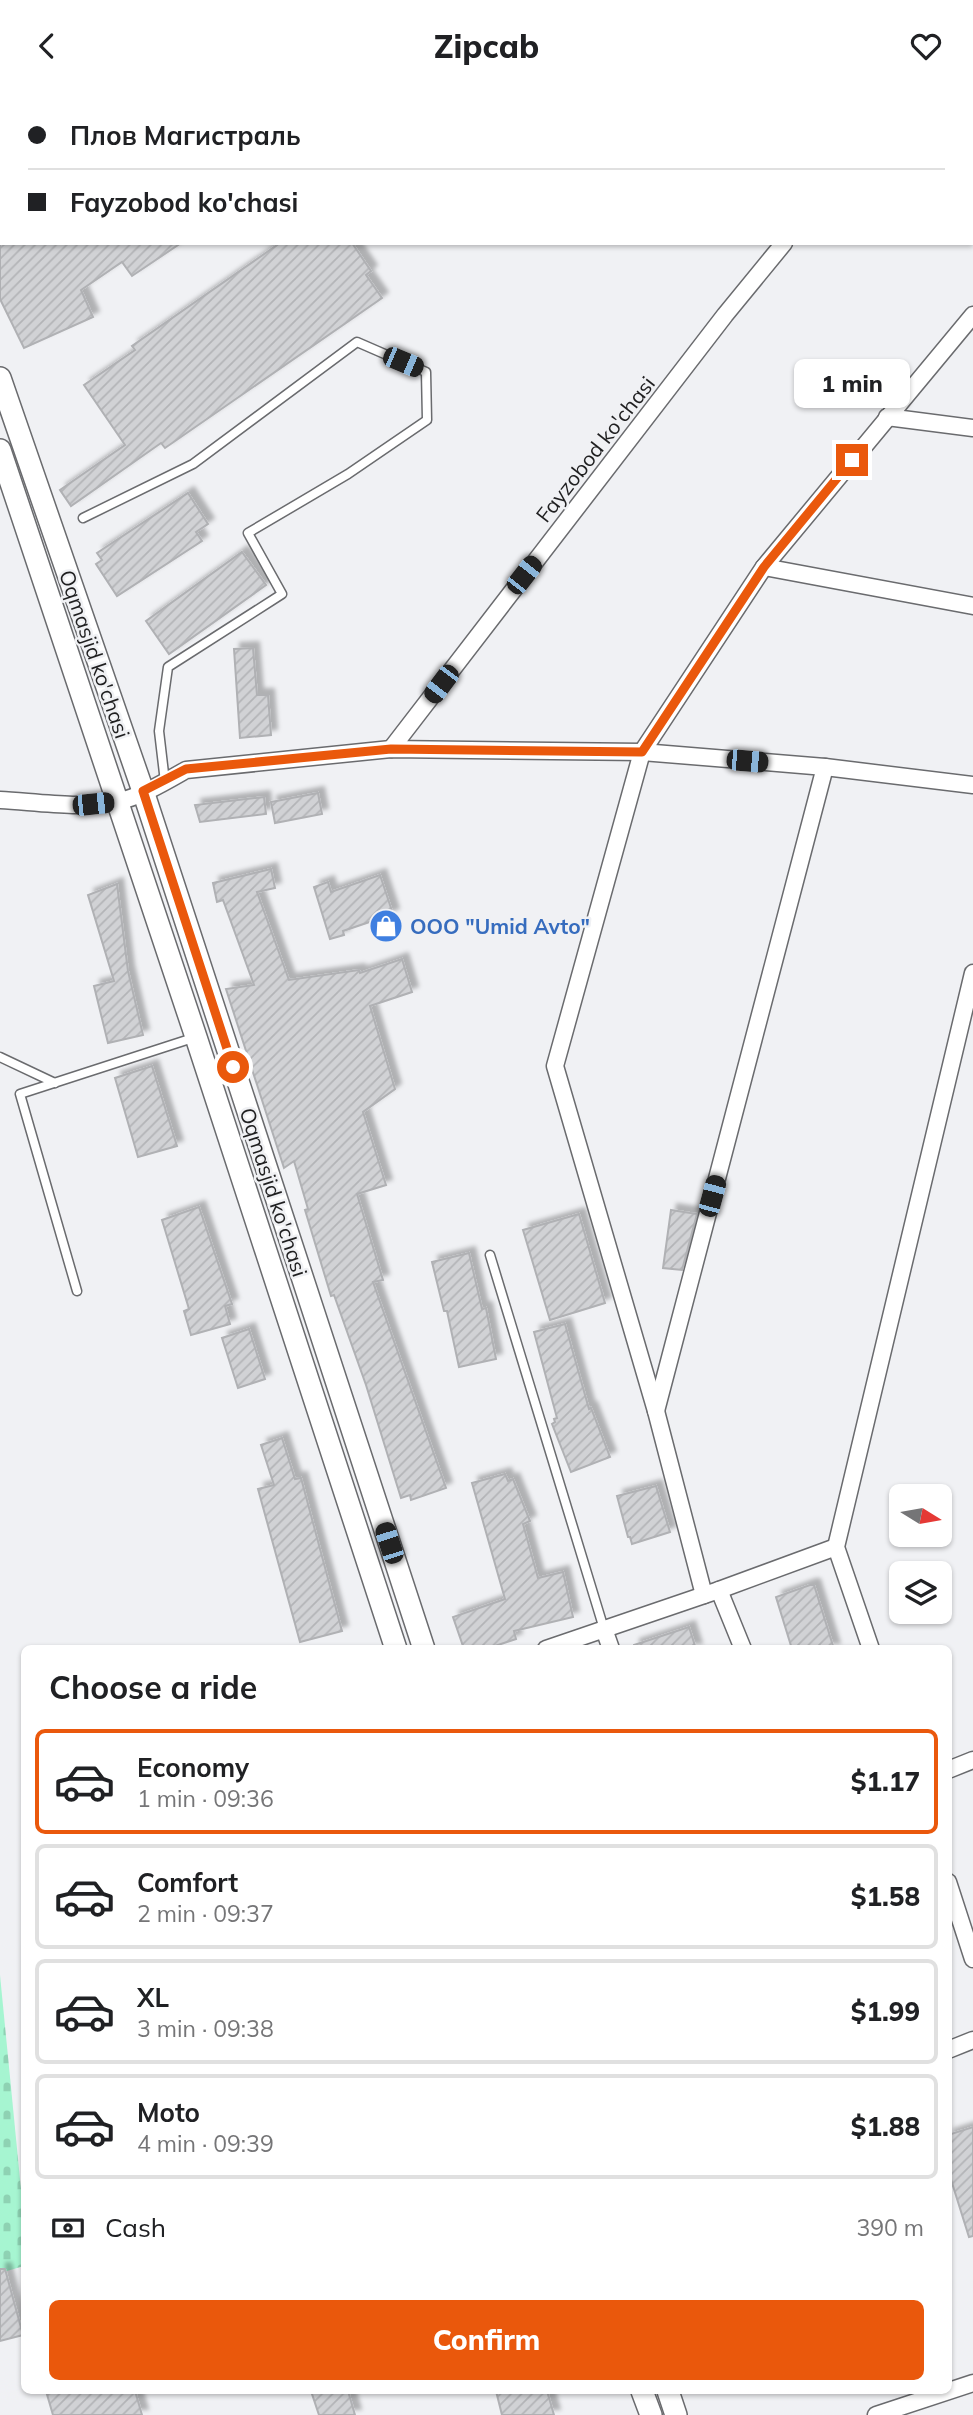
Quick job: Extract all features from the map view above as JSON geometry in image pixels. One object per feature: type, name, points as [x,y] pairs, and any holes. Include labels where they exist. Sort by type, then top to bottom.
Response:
[{"type":"main road","name":"Oqmasjid ko'chasi","points":[[0,378],[143,791],[423,1645]]},
{"type":"main road","name":"Oqmasjid ko'chasi","points":[[0,450],[395,1645]]},
{"type":"main road","points":[[643,2394],[651,2415]]},
{"type":"main road","points":[[668,2394],[676,2415]]},
{"type":"street","name":"Fayzobod ko'chasi","points":[[391,749],[725,315],[782,245]]},
{"type":"street","points":[[741,1645],[712,1593],[555,1066],[642,752],[764,567],[973,315]]},
{"type":"street","points":[[887,417],[973,428]]},
{"type":"street","points":[[764,567],[973,606]]},
{"type":"street","points":[[0,800],[93,804],[118,802],[165,782],[186,769],[391,749],[642,752],[825,767],[973,785]]},
{"type":"street","points":[[656,1411],[825,767]]},
{"type":"street","points":[[870,1645],[836,1547],[973,974]]},
{"type":"street","points":[[558,1645],[712,1593],[836,1547]]},
{"type":"street","points":[[604,1629],[610,1645]]},
{"type":"street","points":[[952,1768],[973,1760]]},
{"type":"street","points":[[952,1894],[973,1959]]},
{"type":"street","points":[[952,2048],[973,2040]]},
{"type":"street","points":[[952,2390],[973,2383]]},
{"type":"street","points":[[876,2415],[940,2394]]},
{"type":"lane","points":[[83,518],[193,464],[357,342],[426,372],[427,421],[348,474],[248,533],[282,594],[168,667],[159,731],[165,782]]},
{"type":"lane","points":[[77,1291],[20,1094],[196,1037]]},
{"type":"lane","points":[[0,1056],[55,1083]]},
{"type":"lane","points":[[490,1255],[604,1629]]},
{"type":"green space","points":[[0,1975],[21,2189],[21,2267],[0,2273]]},
{"type":"building","points":[[0,245],[178,245],[132,276],[122,262],[81,290],[93,317],[24,348],[0,299]]},
{"type":"building","points":[[277,245],[353,245],[371,271],[366,275],[382,298],[165,448],[161,443],[71,506],[60,490],[125,445],[84,385],[135,350],[132,346]]},
{"type":"building","points":[[188,493],[208,524],[196,532],[202,541],[117,596],[96,564],[102,560],[97,553]]},
{"type":"building","points":[[242,552],[266,585],[169,654],[146,621]]},
{"type":"building","points":[[253,648],[257,695],[268,695],[271,735],[240,738],[234,649]]},
{"type":"building","points":[[318,793],[322,814],[275,823],[271,802]]},
{"type":"building","points":[[264,797],[266,814],[200,822],[195,805]]},
{"type":"building","points":[[271,869],[275,888],[257,892],[289,980],[359,970],[360,973],[402,959],[412,992],[370,1006],[395,1089],[363,1112],[386,1185],[357,1194],[383,1280],[373,1282],[446,1488],[411,1500],[410,1495],[401,1498],[366,1385],[334,1295],[331,1296],[305,1210],[308,1209],[294,1161],[284,1168],[226,989],[254,985],[223,900],[217,902],[213,883]]},
{"type":"building","points":[[380,875],[393,914],[343,931],[344,935],[330,939],[314,887],[328,882],[331,892]]},
{"type":"building","points":[[117,884],[128,971],[143,1035],[108,1043],[94,986],[114,981],[88,895]]},
{"type":"building","points":[[152,1066],[177,1146],[138,1157],[115,1078]]},
{"type":"building","points":[[199,1207],[232,1304],[225,1306],[230,1324],[191,1335],[184,1311],[189,1309],[162,1220]]},
{"type":"building","points":[[671,1210],[697,1214],[682,1270],[663,1268]]},
{"type":"building","points":[[579,1214],[605,1303],[550,1320],[523,1230]]},
{"type":"building","points":[[469,1253],[482,1309],[486,1308],[496,1359],[459,1367],[447,1311],[444,1311],[432,1262]]},
{"type":"building","points":[[565,1324],[589,1409],[591,1408],[610,1457],[571,1472],[552,1424],[557,1418],[534,1332]]},
{"type":"building","points":[[249,1329],[265,1379],[238,1388],[222,1338]]},
{"type":"building","points":[[282,1438],[295,1479],[301,1478],[342,1631],[300,1642],[258,1489],[274,1485],[261,1445]]},
{"type":"building","points":[[505,1474],[508,1481],[513,1479],[530,1521],[523,1524],[538,1578],[563,1572],[573,1617],[514,1631],[516,1639],[498,1645],[463,1645],[453,1617],[505,1599],[472,1483]]},
{"type":"building","points":[[656,1486],[670,1532],[632,1544],[617,1496]]},
{"type":"building","points":[[814,1585],[833,1645],[791,1645],[776,1597]]},
{"type":"building","points":[[689,1627],[695,1645],[634,1645]]},
{"type":"building","points":[[973,2127],[973,2236],[969,2237],[952,2183],[952,2134]]},
{"type":"building","points":[[0,2269],[5,2269],[21,2336],[0,2341]]},
{"type":"building","points":[[47,2394],[136,2394],[142,2415],[53,2415]]},
{"type":"building","points":[[312,2394],[349,2394],[355,2415],[319,2415]]},
{"type":"building","points":[[497,2394],[548,2394],[554,2415],[502,2415]]},
{"type":"place","name":"ООО \"Umid Avto\"","points":[[386,926]]},
{"type":"route","points":[[233,1067],[143,791],[186,769],[391,749],[642,752],[764,567],[852,460]]}]
